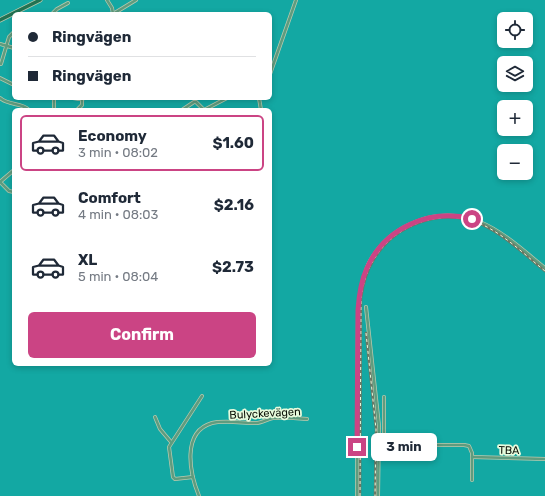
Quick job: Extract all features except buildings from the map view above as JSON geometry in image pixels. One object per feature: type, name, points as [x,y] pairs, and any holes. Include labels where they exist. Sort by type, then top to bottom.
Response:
[{"type":"street","points":[[16,12],[40,0]]},
{"type":"street","points":[[107,0],[112,12]]},
{"type":"street","points":[[116,12],[136,0]]},
{"type":"street","points":[[272,68],[296,0]]},
{"type":"street","points":[[54,12],[68,3]]},
{"type":"street","points":[[0,20],[12,14]]},
{"type":"street","points":[[1,64],[9,37],[12,34]]},
{"type":"street","points":[[0,44],[12,48]]},
{"type":"street","points":[[0,78],[12,84]]},
{"type":"street","points":[[0,98],[9,104],[22,105],[26,108]]},
{"type":"street","points":[[208,108],[223,100]]},
{"type":"street","points":[[186,108],[196,102],[202,108]]},
{"type":"street","points":[[12,172],[0,182],[12,191]]},
{"type":"street","points":[[357,496],[358,310],[364,275],[379,248],[393,235],[414,222],[435,216],[458,216],[475,220],[494,229],[545,268]]},
{"type":"street","points":[[366,307],[379,426],[378,496]]},
{"type":"street","points":[[193,478],[175,480],[173,477],[169,447],[202,396]]},
{"type":"street","points":[[384,397],[384,445]]},
{"type":"street","points":[[155,417],[160,429],[171,442]]},
{"type":"street","name":"Bulyckevägen","points":[[199,496],[193,478],[191,456],[193,441],[199,432],[208,425],[215,422],[257,423],[273,418],[307,418]]},
{"type":"street","points":[[378,446],[469,446],[472,450],[472,480]]},
{"type":"street","name":"TBA","points":[[472,457],[545,459]]},
{"type":"water","points":[[0,0],[545,0],[545,496],[0,496]]},
{"type":"railway","points":[[360,496],[361,298],[368,270],[382,248],[393,237],[420,222],[435,218],[451,217],[466,219],[481,224],[498,234],[545,271]]},
{"type":"railway","points":[[366,333],[376,429],[375,496]]},
{"type":"route","points":[[357,447],[358,310],[361,288],[368,266],[377,251],[389,238],[399,230],[414,222],[426,218],[442,216],[458,216],[472,219]]}]
